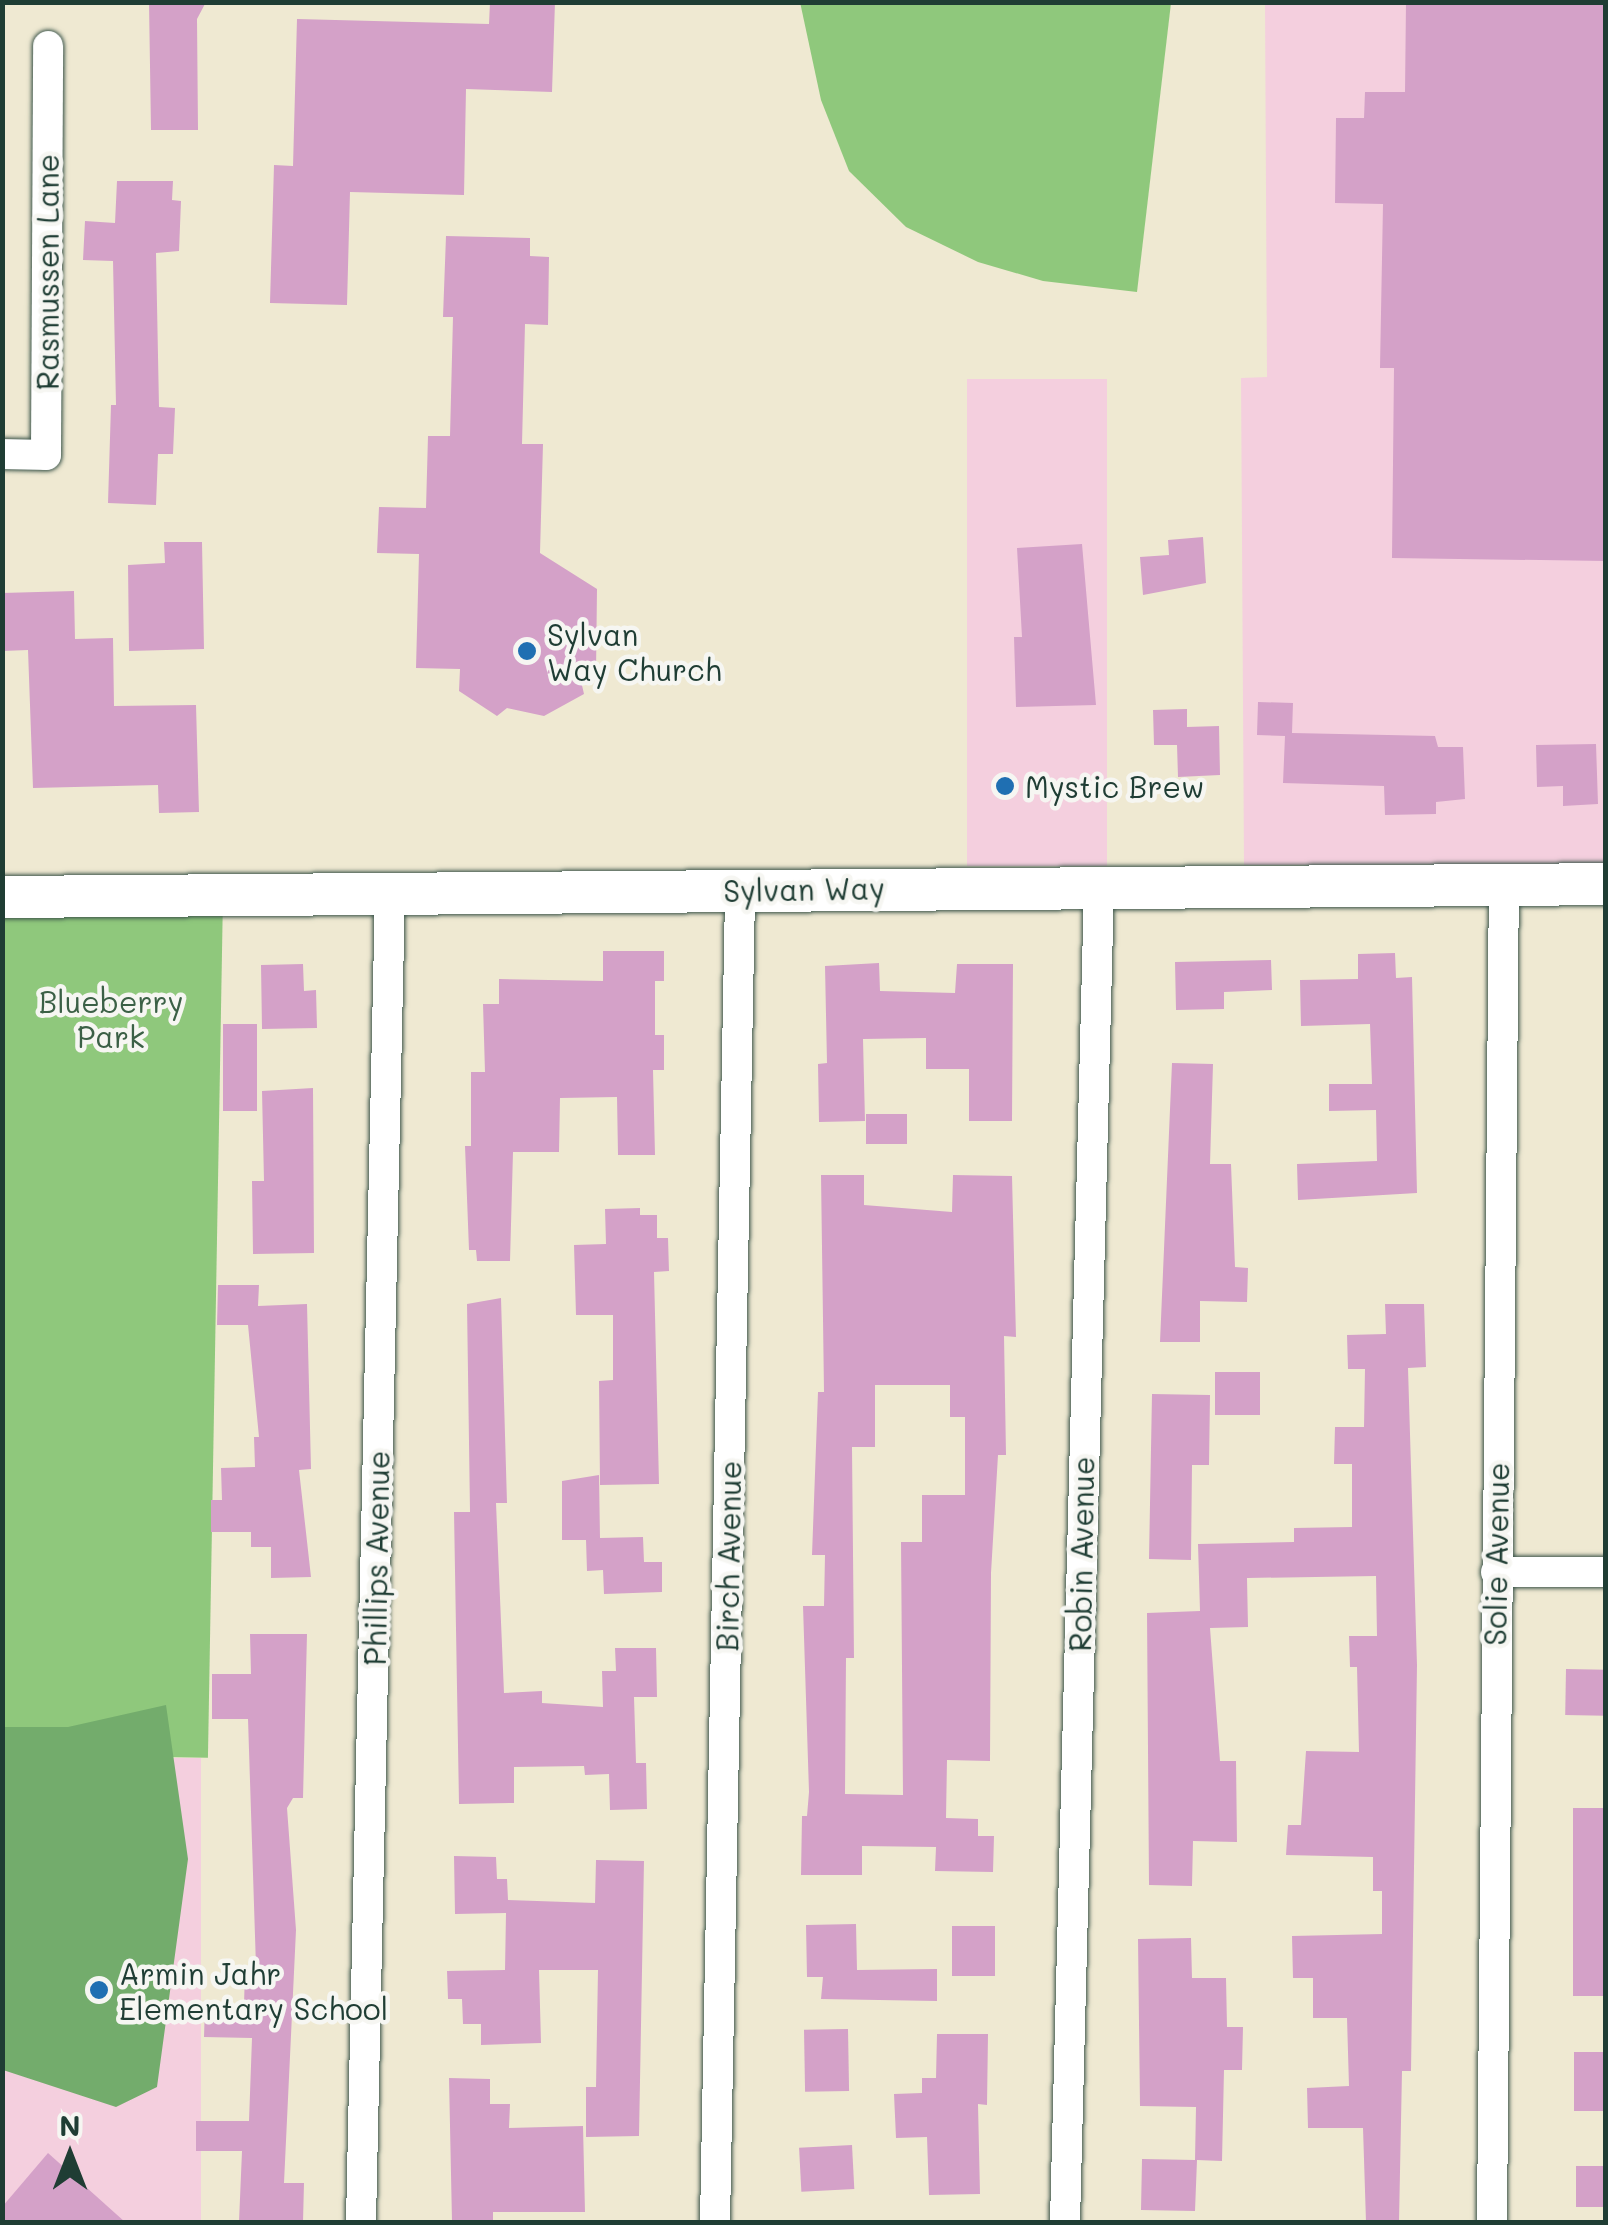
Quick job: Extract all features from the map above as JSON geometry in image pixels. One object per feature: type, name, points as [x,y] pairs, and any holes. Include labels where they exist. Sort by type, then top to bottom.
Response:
[{"type":"main road","name":"Sylvan Way","points":[[2,896],[1099,884],[1606,884]]},
{"type":"street","name":"Rasmussen Lane","points":[[2,454],[46,456],[48,46]]},
{"type":"street","name":"Robin Avenue","points":[[1066,2222],[1099,884]]},
{"type":"street","name":"Solie Avenue","points":[[1492,2222],[1504,885]]},
{"type":"street","name":"Birch Avenue","points":[[715,2222],[740,890]]},
{"type":"street","name":"Phillips Avenue","points":[[361,2222],[390,894]]},
{"type":"street","points":[[1496,1572],[1606,1572]]},
{"type":"shaded area","points":[[1265,3],[1605,3],[1605,864],[1244,865],[1241,378],[1267,377]]},
{"type":"shaded area","points":[[967,379],[1107,379],[1107,866],[967,866]]},
{"type":"shaded area","name":"Armin Jahr Elementary School","points":[[3,1758],[201,1758],[201,2222],[3,2222]]},
{"type":"green space","points":[[800,2],[1171,3],[1137,292],[1043,281],[978,262],[906,227],[849,171],[821,100]]},
{"type":"green space","name":"Blueberry Park","points":[[3,891],[223,895],[208,1758],[2,1754]]},
{"type":"green space","name":"Armin Jahr Elementary School","points":[[166,1705],[188,1859],[157,2087],[116,2107],[3,2070],[3,1727],[68,1727]]},
{"type":"building","points":[[149,2],[206,2],[197,19],[198,130],[151,130]]},
{"type":"building","points":[[490,2],[555,2],[552,92],[466,89],[464,195],[350,192],[347,305],[270,303],[274,165],[293,166],[297,19],[489,24]]},
{"type":"building","points":[[1406,2],[1606,2],[1606,561],[1392,558],[1394,368],[1380,368],[1383,204],[1335,203],[1336,118],[1364,118],[1365,92],[1405,92]]},
{"type":"building","points":[[117,181],[173,181],[172,200],[181,201],[179,251],[156,253],[159,407],[175,408],[173,454],[158,454],[156,505],[108,503],[111,405],[116,405],[113,261],[83,260],[85,221],[115,223]]},
{"type":"building","points":[[446,236],[530,238],[530,256],[549,257],[548,325],[525,324],[522,444],[543,444],[540,553],[597,589],[596,673],[581,681],[584,694],[544,716],[507,708],[497,716],[459,691],[460,669],[416,668],[419,554],[377,553],[379,507],[426,508],[428,436],[450,436],[453,317],[443,317]]},
{"type":"building","points":[[1203,537],[1206,583],[1143,595],[1140,557],[1169,555],[1168,540]]},
{"type":"building","points":[[164,542],[202,542],[204,649],[129,651],[128,565],[165,563]]},
{"type":"building","points":[[1082,544],[1096,705],[1016,707],[1014,637],[1022,637],[1017,548]]},
{"type":"building","points":[[74,591],[75,639],[113,638],[114,706],[196,705],[199,812],[159,813],[158,785],[33,788],[28,650],[2,651],[2,593]]},
{"type":"building","points":[[1258,702],[1293,703],[1292,733],[1435,736],[1438,747],[1463,747],[1465,799],[1436,802],[1436,814],[1385,815],[1384,786],[1283,783],[1285,736],[1257,735]]},
{"type":"building","points":[[1187,709],[1187,727],[1219,726],[1220,775],[1178,777],[1177,745],[1154,745],[1153,710]]},
{"type":"building","points":[[1596,744],[1598,804],[1563,806],[1563,786],[1537,787],[1536,745]]},
{"type":"building","points":[[603,951],[664,951],[664,981],[655,981],[655,1035],[664,1035],[664,1070],[653,1070],[655,1155],[618,1155],[617,1097],[560,1098],[559,1152],[513,1152],[510,1261],[477,1261],[476,1250],[469,1250],[465,1146],[471,1146],[471,1072],[485,1072],[483,1004],[499,1004],[499,979],[603,981]]},
{"type":"building","points":[[1395,953],[1396,978],[1412,977],[1417,1193],[1298,1200],[1297,1164],[1377,1161],[1376,1110],[1329,1111],[1329,1084],[1372,1084],[1370,1024],[1301,1026],[1300,980],[1358,979],[1358,954]]},
{"type":"building","points":[[1271,960],[1272,990],[1224,992],[1224,1009],[1176,1010],[1175,962]]},
{"type":"building","points":[[879,963],[880,991],[955,993],[957,964],[1013,964],[1012,1121],[969,1121],[969,1069],[926,1069],[926,1038],[863,1039],[865,1121],[819,1122],[818,1064],[827,1063],[825,966]]},
{"type":"building","points":[[303,964],[304,991],[316,990],[317,1028],[262,1029],[261,965]]},
{"type":"building","points":[[223,1024],[257,1024],[257,1111],[223,1111]]},
{"type":"building","points":[[1172,1063],[1213,1064],[1210,1164],[1231,1164],[1235,1267],[1248,1268],[1247,1302],[1200,1301],[1200,1342],[1160,1342]]},
{"type":"building","points":[[313,1088],[314,1253],[253,1254],[252,1181],[264,1181],[262,1091]]},
{"type":"building","points":[[866,1114],[907,1114],[907,1144],[866,1144]]},
{"type":"building","points":[[821,1175],[864,1175],[864,1205],[952,1212],[953,1175],[1012,1176],[1016,1337],[1004,1336],[1006,1455],[998,1455],[991,1573],[990,1761],[947,1760],[946,1818],[978,1819],[978,1836],[994,1836],[993,1872],[935,1871],[936,1847],[862,1846],[862,1875],[801,1875],[802,1816],[807,1816],[809,1792],[803,1606],[824,1606],[825,1555],[812,1555],[818,1392],[824,1392]],"holes":[[[875,1385],[950,1385],[950,1417],[965,1417],[965,1495],[922,1495],[922,1542],[901,1542],[903,1795],[845,1794],[846,1658],[854,1658],[852,1447],[875,1447]]]},
{"type":"building","points":[[640,1208],[640,1215],[657,1215],[657,1238],[668,1238],[669,1271],[654,1272],[659,1484],[600,1485],[599,1381],[613,1380],[613,1315],[576,1315],[574,1245],[606,1244],[605,1209]]},
{"type":"building","points":[[218,1285],[259,1285],[258,1306],[307,1304],[311,1469],[299,1470],[311,1577],[271,1578],[271,1547],[251,1547],[251,1532],[211,1532],[211,1500],[222,1500],[221,1468],[255,1467],[254,1437],[259,1437],[248,1325],[217,1325]]},
{"type":"building","points":[[501,1298],[507,1503],[496,1503],[504,1693],[542,1691],[542,1703],[603,1707],[602,1671],[616,1671],[615,1648],[656,1648],[657,1697],[634,1697],[636,1763],[646,1763],[647,1809],[610,1810],[609,1774],[585,1775],[584,1766],[514,1767],[514,1803],[459,1804],[454,1512],[470,1512],[467,1304]]},
{"type":"building","points":[[1385,1304],[1424,1304],[1426,1367],[1408,1368],[1417,1665],[1411,2071],[1402,2071],[1399,2222],[1366,2222],[1363,2128],[1308,2128],[1307,2088],[1349,2086],[1347,2018],[1313,2018],[1313,1978],[1293,1978],[1292,1936],[1382,1934],[1382,1891],[1373,1891],[1373,1857],[1286,1855],[1288,1825],[1301,1825],[1306,1751],[1359,1752],[1357,1667],[1350,1667],[1349,1636],[1377,1636],[1376,1576],[1247,1578],[1248,1627],[1210,1628],[1220,1761],[1236,1761],[1237,1842],[1193,1841],[1192,1886],[1149,1885],[1147,1613],[1200,1611],[1198,1544],[1294,1542],[1294,1528],[1352,1527],[1352,1464],[1334,1464],[1335,1427],[1364,1427],[1365,1369],[1348,1369],[1347,1335],[1386,1334]]},
{"type":"building","points":[[1215,1372],[1260,1372],[1260,1415],[1215,1415]]},
{"type":"building","points":[[1152,1394],[1210,1395],[1209,1465],[1192,1465],[1191,1560],[1149,1559]]},
{"type":"building","points":[[599,1475],[600,1538],[643,1537],[644,1562],[662,1562],[662,1592],[604,1594],[603,1570],[587,1571],[586,1540],[562,1540],[562,1481]]},
{"type":"building","points":[[250,1634],[307,1634],[303,1798],[293,1798],[287,1808],[296,1930],[284,2183],[304,2183],[303,2222],[239,2222],[242,2151],[196,2151],[196,2121],[249,2121],[252,2038],[204,2037],[205,2005],[244,2006],[245,1967],[256,1967],[248,1719],[212,1719],[212,1674],[251,1674]]},
{"type":"building","points":[[1566,1669],[1606,1670],[1605,1716],[1565,1715]]},
{"type":"building","points":[[1573,1808],[1606,1808],[1606,1996],[1573,1996]]},
{"type":"building","points":[[454,1856],[496,1857],[497,1879],[507,1879],[508,1900],[595,1903],[596,1860],[644,1861],[639,2136],[586,2137],[586,2087],[596,2087],[598,1970],[539,1970],[541,2043],[481,2045],[481,2024],[463,2024],[462,1999],[448,1999],[447,1971],[505,1970],[506,1913],[455,1914]]},
{"type":"building","points":[[856,1924],[857,1970],[937,1969],[937,2001],[821,1999],[823,1977],[807,1977],[806,1925]]},
{"type":"building","points":[[952,1926],[995,1926],[995,1976],[952,1976]]},
{"type":"building","points":[[1191,1938],[1192,1978],[1226,1978],[1227,2027],[1243,2027],[1242,2070],[1224,2070],[1222,2161],[1197,2160],[1195,2211],[1141,2210],[1142,2159],[1195,2160],[1196,2107],[1140,2106],[1138,1939]]},
{"type":"building","points":[[848,2029],[849,2091],[805,2092],[804,2030]]},
{"type":"building","points":[[937,2034],[988,2034],[987,2105],[978,2104],[980,2194],[929,2195],[927,2137],[896,2138],[894,2094],[922,2093],[922,2078],[936,2078]]},
{"type":"building","points":[[1574,2052],[1606,2052],[1606,2111],[1574,2111]]},
{"type":"building","points":[[449,2078],[490,2079],[490,2104],[510,2104],[509,2128],[583,2126],[585,2212],[493,2212],[493,2222],[452,2222]]},
{"type":"building","points":[[852,2145],[854,2189],[801,2192],[799,2148]]},
{"type":"building","points":[[48,2153],[125,2222],[2,2222],[2,2207]]},
{"type":"building","points":[[1576,2166],[1606,2166],[1606,2207],[1576,2207]]},
{"type":"place","name":"Sylvan Way Church","points":[[527,651]]},
{"type":"place","name":"Mystic Brew","points":[[1005,786]]},
{"type":"place","name":"Armin Jahr Elementary School","points":[[99,1990]]}]
